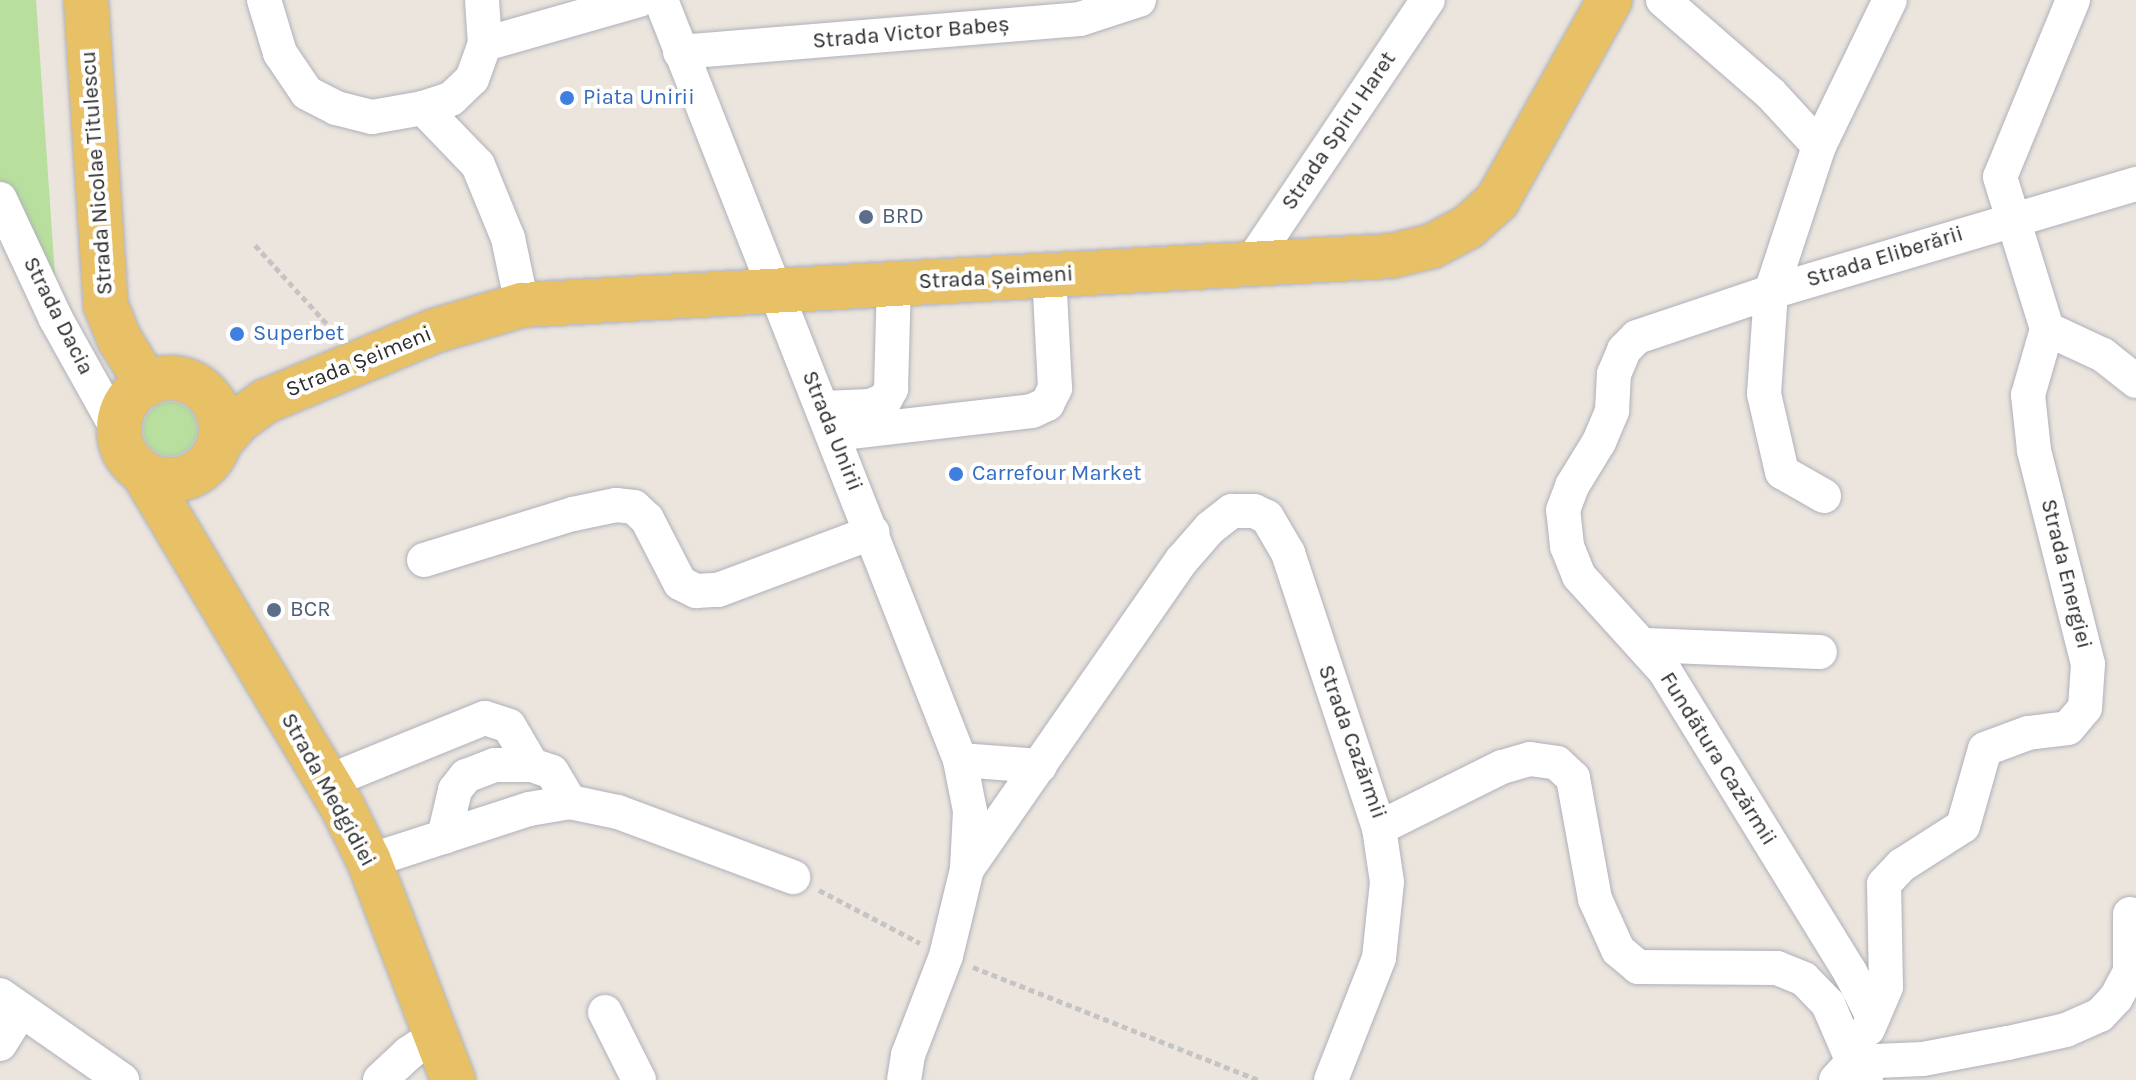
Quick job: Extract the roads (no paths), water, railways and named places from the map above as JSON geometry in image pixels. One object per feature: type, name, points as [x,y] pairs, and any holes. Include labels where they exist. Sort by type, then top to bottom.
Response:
[{"type":"main road","name":"Strada Nicolae Titulescu","points":[[86,0],[106,306],[120,340],[147,384]]},
{"type":"main road","name":"Strada Șeimeni","points":[[214,454],[238,421],[266,401],[360,360],[478,315],[522,305],[1391,256],[1432,246],[1468,227],[1497,201],[1610,0]]},
{"type":"main road","points":[[194,558],[197,502],[214,454],[219,413],[203,389],[176,378],[147,384],[126,403],[119,432],[122,448],[144,474],[177,480],[214,454]]},
{"type":"main road","name":"Strada Șeimeni","points":[[203,389],[225,401],[266,401]]},
{"type":"main road","name":"Strada Medgidiei","points":[[144,474],[327,782],[369,861],[453,1080]]},
{"type":"street","points":[[264,0],[280,53],[307,93],[336,108],[372,117],[423,108],[451,99],[472,79],[485,44],[482,0]]},
{"type":"street","points":[[485,44],[639,0]]},
{"type":"street","name":"Strada Unirii","points":[[661,0],[873,532],[960,760],[970,811],[967,869]]},
{"type":"street","name":"Strada Victor Babeș","points":[[680,52],[1080,19],[1139,0]]},
{"type":"street","name":"Strada Spiru Haret","points":[[1251,263],[1428,0]]},
{"type":"street","points":[[1663,0],[1771,94],[1819,146]]},
{"type":"street","points":[[1824,496],[1782,472],[1764,394],[1771,292],[1819,146],[1890,0]]},
{"type":"street","points":[[2073,0],[2000,177],[2047,329],[2103,355],[2136,381]]},
{"type":"street","points":[[423,108],[478,165],[508,238],[522,305]]},
{"type":"street","name":"Strada Eliberării","points":[[1637,337],[1771,292],[2136,184]]},
{"type":"street","name":"Strada Dacia","points":[[0,199],[56,319],[119,432]]},
{"type":"street","points":[[828,421],[1032,411],[1047,404],[1055,388],[1049,275]]},
{"type":"street","points":[[828,421],[885,400],[891,389],[894,284]]},
{"type":"street","name":"Strada Energiei","points":[[1852,1074],[1886,987],[1884,884],[1902,865],[1963,826],[1985,749],[2028,733],[2068,728],[2085,708],[2088,664],[2034,450],[2028,395],[2047,329]]},
{"type":"street","name":"Fundătura Cazărmii","points":[[1637,337],[1624,350],[1614,374],[1612,411],[1599,442],[1572,486],[1563,510],[1563,528],[1579,576],[1644,645],[1696,718],[1738,794],[1850,972],[1873,1017]]},
{"type":"street","points":[[424,560],[573,514],[616,505],[634,507],[647,519],[680,583],[696,591],[718,590],[873,532]]},
{"type":"street","name":"Strada Cazărmii","points":[[967,869],[1182,560],[1210,528],[1232,511],[1254,511],[1267,517],[1288,553],[1379,828],[1502,767],[1530,759],[1557,763],[1573,778],[1595,899],[1618,950],[1638,967],[1777,968],[1804,979],[1828,1004],[1852,1074]]},
{"type":"street","points":[[1644,645],[1820,652]]},
{"type":"street","points":[[327,782],[485,718],[497,719],[509,726],[532,765]]},
{"type":"street","points":[[439,737],[466,776]]},
{"type":"street","points":[[960,760],[1040,766]]},
{"type":"street","points":[[444,837],[455,790],[466,776],[495,765],[532,765],[552,772],[570,802]]},
{"type":"street","points":[[369,861],[529,809],[570,802],[618,812],[793,877]]},
{"type":"street","points":[[1331,1080],[1379,958],[1387,882],[1379,828]]},
{"type":"street","points":[[904,1080],[908,1055],[946,956],[967,869]]},
{"type":"street","points":[[1852,1074],[2066,1030],[2100,1015],[2116,998],[2130,972],[2130,914]]},
{"type":"street","points":[[0,1044],[10,1002],[122,1080]]},
{"type":"street","points":[[605,1012],[639,1080]]},
{"type":"street","points":[[380,1080],[409,1053],[436,1035]]},
{"type":"place","name":"Piata Unirii","points":[[567,98]]},
{"type":"place","name":"BRD","points":[[866,217]]},
{"type":"place","name":"Superbet","points":[[237,334]]},
{"type":"place","name":"Carrefour Market","points":[[956,474]]},
{"type":"place","name":"BCR","points":[[274,610]]}]
